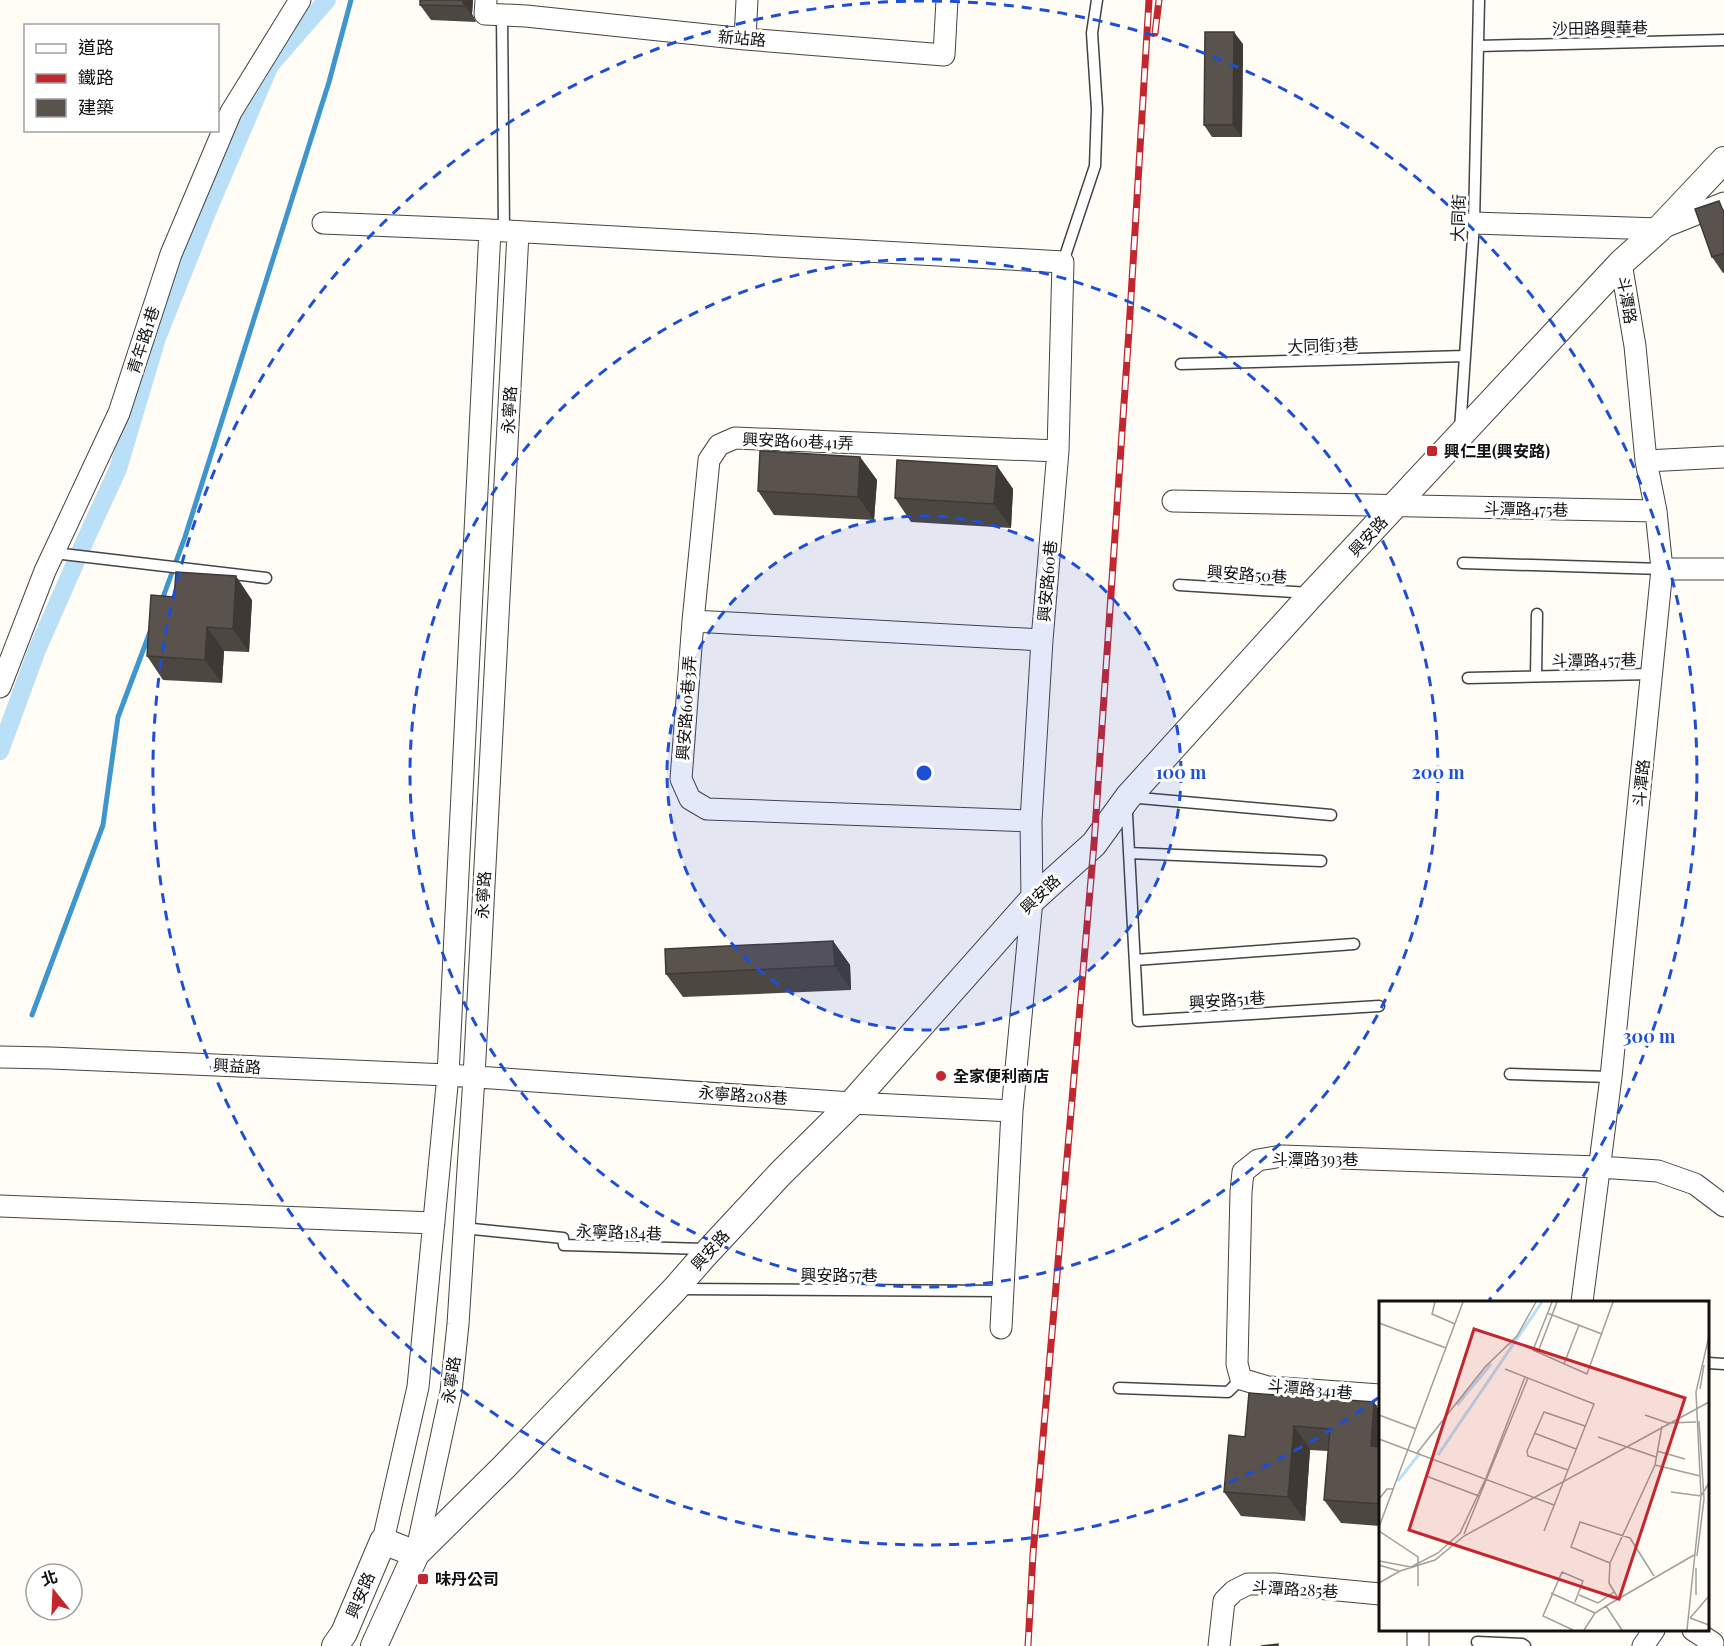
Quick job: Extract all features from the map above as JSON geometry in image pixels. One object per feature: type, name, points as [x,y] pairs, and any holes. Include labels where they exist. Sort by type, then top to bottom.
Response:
[{"type":"street","name":"青年路1巷","points":[[0,687],[54,553],[119,413],[171,254],[231,112],[300,0]]},
{"type":"street","points":[[745,39],[747,0]]},
{"type":"street","name":"新站路","points":[[491,10],[526,8],[745,39],[944,55],[947,0]]},
{"type":"street","name":"興安路","points":[[374,1646],[416,1554],[504,1467],[675,1289],[709,1249],[781,1173],[852,1103],[1032,900],[1094,844],[1128,797],[1313,594],[1621,263],[1659,229],[1724,160]]},
{"type":"street","name":"興安路","points":[[1659,229],[1724,203]]},
{"type":"street","points":[[323,223],[1063,262]]},
{"type":"street","points":[[1474,223],[1659,229]]},
{"type":"street","name":"永寧路","points":[[383,1541],[418,1387],[448,1075],[504,231]]},
{"type":"street","name":"永寧路","points":[[416,1554],[451,1392],[458,1324],[474,1077],[504,231]]},
{"type":"street","name":"興安路60巷","points":[[1001,1328],[1012,1111],[1032,900],[1031,821],[1042,640],[1058,451],[1063,262]]},
{"type":"street","name":"斗潭路","points":[[1582,1301],[1611,1077],[1662,569],[1656,511],[1646,461],[1635,346],[1621,263]]},
{"type":"street","name":"興安路60巷41弄","points":[[693,621],[709,460],[719,445],[735,438],[1058,451]]},
{"type":"street","points":[[1646,461],[1724,457]]},
{"type":"street","name":"斗潭路475巷","points":[[1173,501],[1656,511]]},
{"type":"street","points":[[1662,569],[1724,569]]},
{"type":"street","points":[[693,621],[1042,640]]},
{"type":"street","name":"興安路60巷3弄","points":[[693,621],[681,779],[690,799],[707,809],[1031,821]]},
{"type":"street","name":"興益路","points":[[0,1057],[474,1077]]},
{"type":"street","name":"永寧路208巷","points":[[474,1077],[852,1103],[1012,1111]]},
{"type":"street","name":"斗潭路393巷","points":[[1240,1379],[1237,1364],[1241,1192],[1243,1172],[1258,1160],[1282,1156],[1658,1171],[1695,1184],[1724,1206]]},
{"type":"street","points":[[0,1206],[434,1223]]},
{"type":"street","name":"斗潭路341巷","points":[[1240,1379],[1269,1387],[1379,1395]]},
{"type":"street","points":[[383,1541],[416,1554]]},
{"type":"street","name":"興安路","points":[[335,1646],[344,1633],[383,1541]]},
{"type":"street","name":"斗潭路285巷","points":[[1219,1646],[1224,1601],[1234,1591],[1248,1584],[1275,1584],[1379,1594]]},
{"type":"street","points":[[1643,1646],[1653,1631]]},
{"type":"street","points":[[1696,1631],[1716,1640]]},
{"type":"lane","points":[[1063,262],[1095,166],[1097,109],[1092,33],[1097,0]]},
{"type":"lane","name":"大同街","points":[[1460,436],[1474,223],[1479,0]]},
{"type":"lane","points":[[491,10],[504,231]]},
{"type":"lane","name":"沙田路興華巷","points":[[1478,46],[1724,40]]},
{"type":"lane","name":"大同街3巷","points":[[1181,363],[1465,356]]},
{"type":"lane","points":[[54,553],[266,578]]},
{"type":"lane","points":[[1463,563],[1662,569]]},
{"type":"lane","name":"興安路50巷","points":[[1179,585],[1313,594]]},
{"type":"lane","name":"斗潭路457巷","points":[[1536,676],[1537,614]]},
{"type":"lane","name":"斗潭路457巷","points":[[1468,678],[1652,674]]},
{"type":"lane","points":[[1128,797],[1330,815]]},
{"type":"lane","name":"興安路51巷","points":[[1128,797],[1138,1021],[1379,1006]]},
{"type":"lane","points":[[1129,853],[1321,861]]},
{"type":"lane","points":[[1135,960],[1354,944]]},
{"type":"lane","points":[[1510,1074],[1611,1077]]},
{"type":"lane","name":"永寧路184巷","points":[[463,1228],[562,1238],[564,1245],[709,1249]]},
{"type":"lane","name":"興安路57巷","points":[[675,1289],[1003,1291]]},
{"type":"lane","points":[[1709,1363],[1724,1364]]},
{"type":"lane","points":[[1119,1388],[1228,1392],[1240,1379]]},
{"type":"lane","points":[[1477,1642],[1525,1646]]},
{"type":"building","points":[[420,0],[462,0],[465,6],[420,5]]},
{"type":"building","points":[[1205,32],[1234,32],[1233,125],[1204,125]]},
{"type":"building","points":[[1719,201],[1724,213],[1724,253],[1712,257],[1695,209]]},
{"type":"building","points":[[760,451],[860,457],[858,497],[758,491]]},
{"type":"building","points":[[897,460],[997,466],[994,504],[895,498]]},
{"type":"building","points":[[176,572],[236,576],[233,629],[207,627],[205,660],[147,656],[151,595],[174,597]]},
{"type":"building","points":[[833,941],[835,966],[666,974],[665,949]]},
{"type":"building","points":[[1249,1393],[1374,1402],[1371,1446],[1379,1447],[1379,1504],[1324,1500],[1330,1429],[1294,1426],[1288,1497],[1224,1492],[1229,1435],[1245,1437]]},
{"type":"waterway","points":[[0,751],[37,650],[118,469],[157,338],[208,210],[270,65],[327,0]]},
{"type":"waterway","points":[[162,600],[185,537],[329,82],[351,0]]},
{"type":"waterway","points":[[32,1015],[103,825],[118,717],[150,632]]},
{"type":"railway","points":[[1028,1646],[1033,1554],[1094,844],[1149,0]]},
{"type":"railway","points":[[1155,33],[1159,0]]},
{"type":"place","name":"興仁里(興安路)","points":[[1432,451]]},
{"type":"place","name":"全家便利商店","points":[[941,1076]]},
{"type":"place","name":"味丹公司","points":[[423,1579]]}]
